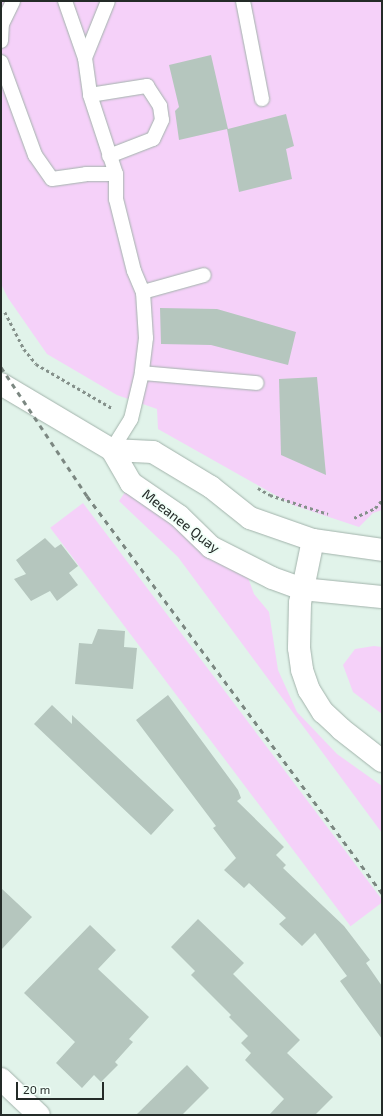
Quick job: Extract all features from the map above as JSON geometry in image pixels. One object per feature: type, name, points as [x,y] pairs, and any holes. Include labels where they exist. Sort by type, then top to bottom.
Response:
[{"type":"main road","name":"Meeanee Quay","points":[[1,384],[112,450],[153,452],[211,487],[250,518],[313,540],[382,550]]},
{"type":"main road","name":"Meeanee Quay","points":[[112,450],[131,483],[179,516],[210,547],[272,578],[302,589],[382,598]]},
{"type":"main road","points":[[313,540],[302,589],[299,648],[302,670],[309,690],[324,712],[341,729],[382,761]]},
{"type":"main road","points":[[1,1079],[39,1115]]},
{"type":"lane","points":[[1,41],[2,24],[13,1]]},
{"type":"lane","points":[[66,1],[85,58],[90,95],[116,174],[116,199],[134,271],[143,292],[146,338],[142,373],[132,418],[112,450]]},
{"type":"lane","points":[[85,58],[108,1]]},
{"type":"lane","points":[[243,1],[262,99]]},
{"type":"lane","points":[[1,62],[35,154],[52,179],[86,174],[116,174]]},
{"type":"lane","points":[[90,95],[147,86],[160,106],[162,120],[154,139],[109,156]]},
{"type":"lane","points":[[143,292],[204,275]]},
{"type":"lane","points":[[142,373],[257,383]]},
{"type":"path","points":[[5,312],[24,349],[36,364],[132,418]]},
{"type":"path","points":[[256,487],[270,495],[333,516]]},
{"type":"path","points":[[347,518],[359,518],[382,500]]},
{"type":"shaded area","points":[[1,1],[382,1],[382,510],[373,513],[359,527],[293,505],[158,429],[157,409],[117,395],[47,354],[8,298],[1,284]]},
{"type":"shaded area","points":[[130,485],[243,564],[254,594],[269,612],[278,670],[297,712],[337,754],[382,786],[382,833],[178,557],[119,501]]},
{"type":"shaded area","points":[[83,503],[382,900],[382,903],[351,926],[50,528]]},
{"type":"shaded area","points":[[374,646],[382,647],[382,714],[353,692],[343,665],[355,649]]},
{"type":"building","points":[[211,55],[228,129],[286,114],[294,146],[286,149],[292,179],[239,192],[227,129],[179,140],[175,111],[179,107],[169,65]]},
{"type":"building","points":[[160,308],[217,309],[296,332],[288,365],[211,345],[161,344]]},
{"type":"building","points":[[317,377],[326,475],[281,455],[279,379]]},
{"type":"building","points":[[45,538],[55,548],[61,544],[78,566],[69,573],[78,585],[57,601],[50,591],[31,601],[14,579],[26,574],[16,560]]},
{"type":"building","points":[[98,629],[125,631],[124,647],[137,648],[133,689],[75,684],[79,643],[92,644]]},
{"type":"building","points":[[168,695],[238,790],[241,798],[237,801],[284,847],[276,855],[286,865],[283,868],[344,926],[370,960],[366,963],[382,986],[382,1039],[340,981],[347,976],[315,933],[302,946],[279,924],[286,918],[249,883],[244,888],[224,870],[236,858],[213,828],[216,826],[136,720]]},
{"type":"building","points":[[52,705],[72,724],[72,715],[174,810],[151,835],[34,724]]},
{"type":"building","points":[[1,888],[32,917],[1,950]]},
{"type":"building","points":[[198,919],[244,963],[233,974],[300,1040],[287,1053],[333,1097],[315,1115],[269,1115],[284,1099],[245,1060],[251,1053],[241,1043],[248,1036],[229,1017],[231,1015],[191,975],[195,971],[171,947]]},
{"type":"building","points":[[90,925],[116,950],[98,969],[149,1017],[129,1039],[133,1042],[115,1062],[118,1065],[101,1082],[94,1075],[82,1088],[56,1063],[75,1042],[24,993]]},
{"type":"building","points":[[187,1065],[209,1088],[182,1115],[136,1115]]},
{"type":"railway","points":[[1,367],[87,496],[382,893]]}]
